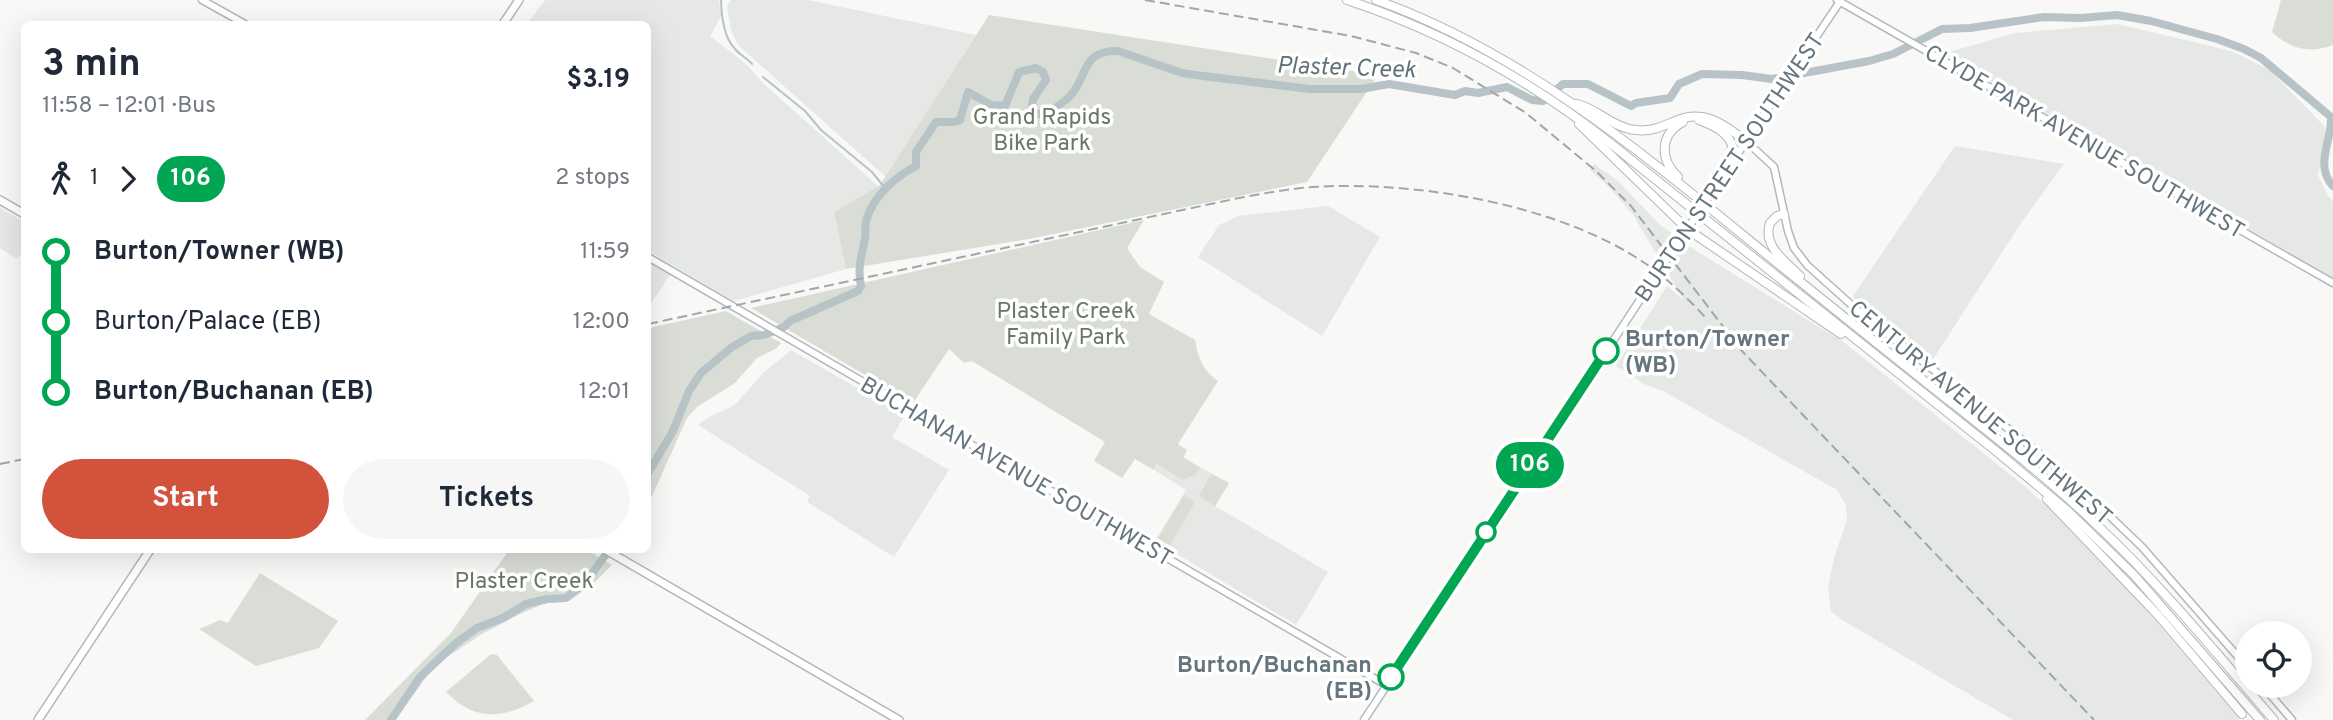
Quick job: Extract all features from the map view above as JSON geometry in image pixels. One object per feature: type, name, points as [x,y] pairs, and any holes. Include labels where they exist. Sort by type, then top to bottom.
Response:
[{"type":"highway","points":[[1347,0],[1431,27],[1560,105],[2024,474],[2078,521],[2127,568],[2260,720]]},
{"type":"highway","points":[[1376,0],[1510,63],[1570,102],[1687,190],[2008,447],[2098,525],[2171,601],[2274,720]]},
{"type":"highway","points":[[1570,102],[1586,106],[1615,124],[1637,131],[1652,129],[1689,116],[1704,117],[1718,122],[1747,142]]},
{"type":"highway","points":[[1560,105],[1689,226],[1882,360]]},
{"type":"highway","points":[[1687,190],[1668,166],[1664,155],[1667,137],[1678,125],[1697,120],[1717,129],[1732,141],[1733,162]]},
{"type":"highway","points":[[1784,214],[1774,218],[1768,226],[1771,244],[1829,305]]},
{"type":"highway","points":[[2024,474],[2157,614],[2245,717]]},
{"type":"main road","points":[[504,21],[519,0]]},
{"type":"main road","points":[[0,200],[21,212]]},
{"type":"main road","points":[[38,720],[148,553]]},
{"type":"main road","points":[[612,553],[899,720]]},
{"type":"street","points":[[202,0],[240,21]]},
{"type":"street","name":"CLYDE PARK AVENUE SOUTHWEST","points":[[1839,0],[2333,283]]},
{"type":"street","name":"BURTON STREET SOUTHWEST","points":[[1364,720],[1839,0]]},
{"type":"street","name":"CENTURY AVENUE SOUTHWEST","points":[[1747,142],[1774,167],[1794,248],[1812,271],[1913,355],[2039,453],[2095,502],[2150,556],[2235,653]]},
{"type":"street","name":"BUCHANAN AVENUE SOUTHWEST","points":[[651,259],[1386,685]]},
{"type":"street","points":[[2273,698],[2292,720]]},
{"type":"shaded area","points":[[545,0],[719,0],[721,16],[710,36],[746,64],[764,84],[878,186],[834,212],[846,269],[734,301],[651,253],[651,21],[529,21]]},
{"type":"shaded area","points":[[731,0],[808,0],[976,35],[886,177],[738,45],[731,30],[727,6]]},
{"type":"shaded area","points":[[2118,24],[2231,51],[2270,70],[2324,126],[2326,134],[2318,175],[2333,201],[2333,279],[1948,57],[1946,53],[2015,33]]},
{"type":"shaded area","points":[[1955,146],[2064,164],[2019,226],[1930,364],[1857,304],[1853,296]]},
{"type":"shaded area","points":[[1594,164],[1618,181],[1659,224],[1690,247],[1842,341],[2022,484],[2050,509],[2136,598],[2240,720],[2013,720],[1831,611],[1828,588],[1834,558],[1847,520],[1846,505],[1837,490],[1616,366],[1667,286],[1684,300],[1633,215],[1590,170]]},
{"type":"shaded area","points":[[1328,206],[1380,237],[1322,336],[1198,257],[1219,225],[1238,216]]},
{"type":"shaded area","points":[[0,208],[21,220],[21,256],[17,259],[0,248]]},
{"type":"shaded area","points":[[651,264],[670,275],[651,304]]},
{"type":"shaded area","points":[[791,350],[905,415],[892,437],[949,470],[894,557],[807,502],[810,496],[698,425],[735,405],[763,373]]},
{"type":"shaded area","points":[[1162,456],[1183,457],[1229,483],[1215,506],[1328,572],[1296,625],[1155,541],[1186,490],[1154,470]]},
{"type":"green space","points":[[2281,0],[2333,0],[2333,45],[2316,49],[2301,48],[2293,46],[2272,32]]},
{"type":"green space","name":"Grand Rapids Bike Park","points":[[989,15],[1378,75],[1307,182],[1029,239],[846,269],[834,212],[880,185]]},
{"type":"green space","name":"Plaster Creek Family Park","points":[[1144,220],[1127,248],[1140,267],[1164,282],[1149,314],[1195,340],[1202,364],[1218,381],[1178,444],[1187,450],[1183,458],[1200,468],[1194,477],[1183,480],[1157,464],[1154,470],[1135,459],[1122,478],[1094,461],[1105,442],[972,361],[964,363],[949,349],[913,403],[751,308]]},
{"type":"green space","points":[[726,311],[781,343],[777,348],[757,358],[735,383],[697,407],[687,418],[651,498],[651,329]]},
{"type":"green space","points":[[1211,474],[1229,483],[1215,506],[1199,496]]},
{"type":"green space","points":[[1184,495],[1195,502],[1170,545],[1158,538]]},
{"type":"green space","name":"Plaster Creek","points":[[507,553],[592,553],[612,565],[592,585],[569,601],[545,603],[518,615],[480,635],[435,665],[395,720],[365,720],[451,633]]},
{"type":"green space","points":[[260,573],[338,621],[319,648],[256,666],[199,629],[220,620],[228,623]]},
{"type":"green space","points":[[491,654],[497,655],[534,701],[510,712],[488,714],[466,708],[446,692]]},
{"type":"waterway","points":[[721,0],[728,39],[752,64]]},
{"type":"waterway","name":"Plaster Creek","points":[[651,468],[673,431],[689,391],[701,373],[732,347],[751,336],[764,335],[784,327],[790,321],[858,291],[861,286],[860,266],[869,212],[879,196],[893,182],[916,166],[916,152],[936,122],[960,120],[968,92],[991,105],[1005,106],[1019,72],[1036,68],[1043,72],[1046,80],[1033,99],[1031,114],[1047,114],[1069,97],[1091,60],[1106,52],[1118,51],[1182,73],[1310,89],[1361,89],[1389,84],[1455,95],[1465,91],[1478,93],[1507,87],[1532,100],[1543,101],[1563,84],[1588,84],[1631,106],[1670,98],[1679,84],[1702,74],[1772,79],[1869,61],[1893,54],[1942,29],[1970,28],[2044,17],[2117,15],[2151,21],[2217,39],[2261,58],[2331,117],[2324,162],[2333,186]]},
{"type":"waterway","points":[[763,77],[805,111],[821,130],[872,172],[885,188]]},
{"type":"waterway","name":"Plaster Creek","points":[[391,720],[420,677],[456,643],[477,628],[503,618],[526,604],[566,598],[586,582],[607,553]]},
{"type":"railway","points":[[1145,0],[1351,36],[1416,53],[1453,68],[1526,113],[1596,171],[1631,206],[1741,350],[2094,720]]},
{"type":"railway","points":[[651,323],[1234,199],[1303,188],[1356,186],[1450,194],[1546,217],[1591,234],[1632,255],[1667,280],[1705,317]]},
{"type":"railway","points":[[0,464],[21,460]]},
{"type":"bus line","name":"106","points":[[1391,677],[1606,351]]},
{"type":"place","name":"Burton/Towner (WB)","points":[[1606,351]]},
{"type":"place","name":"Burton/Buchanan (EB)","points":[[1391,677]]}]
